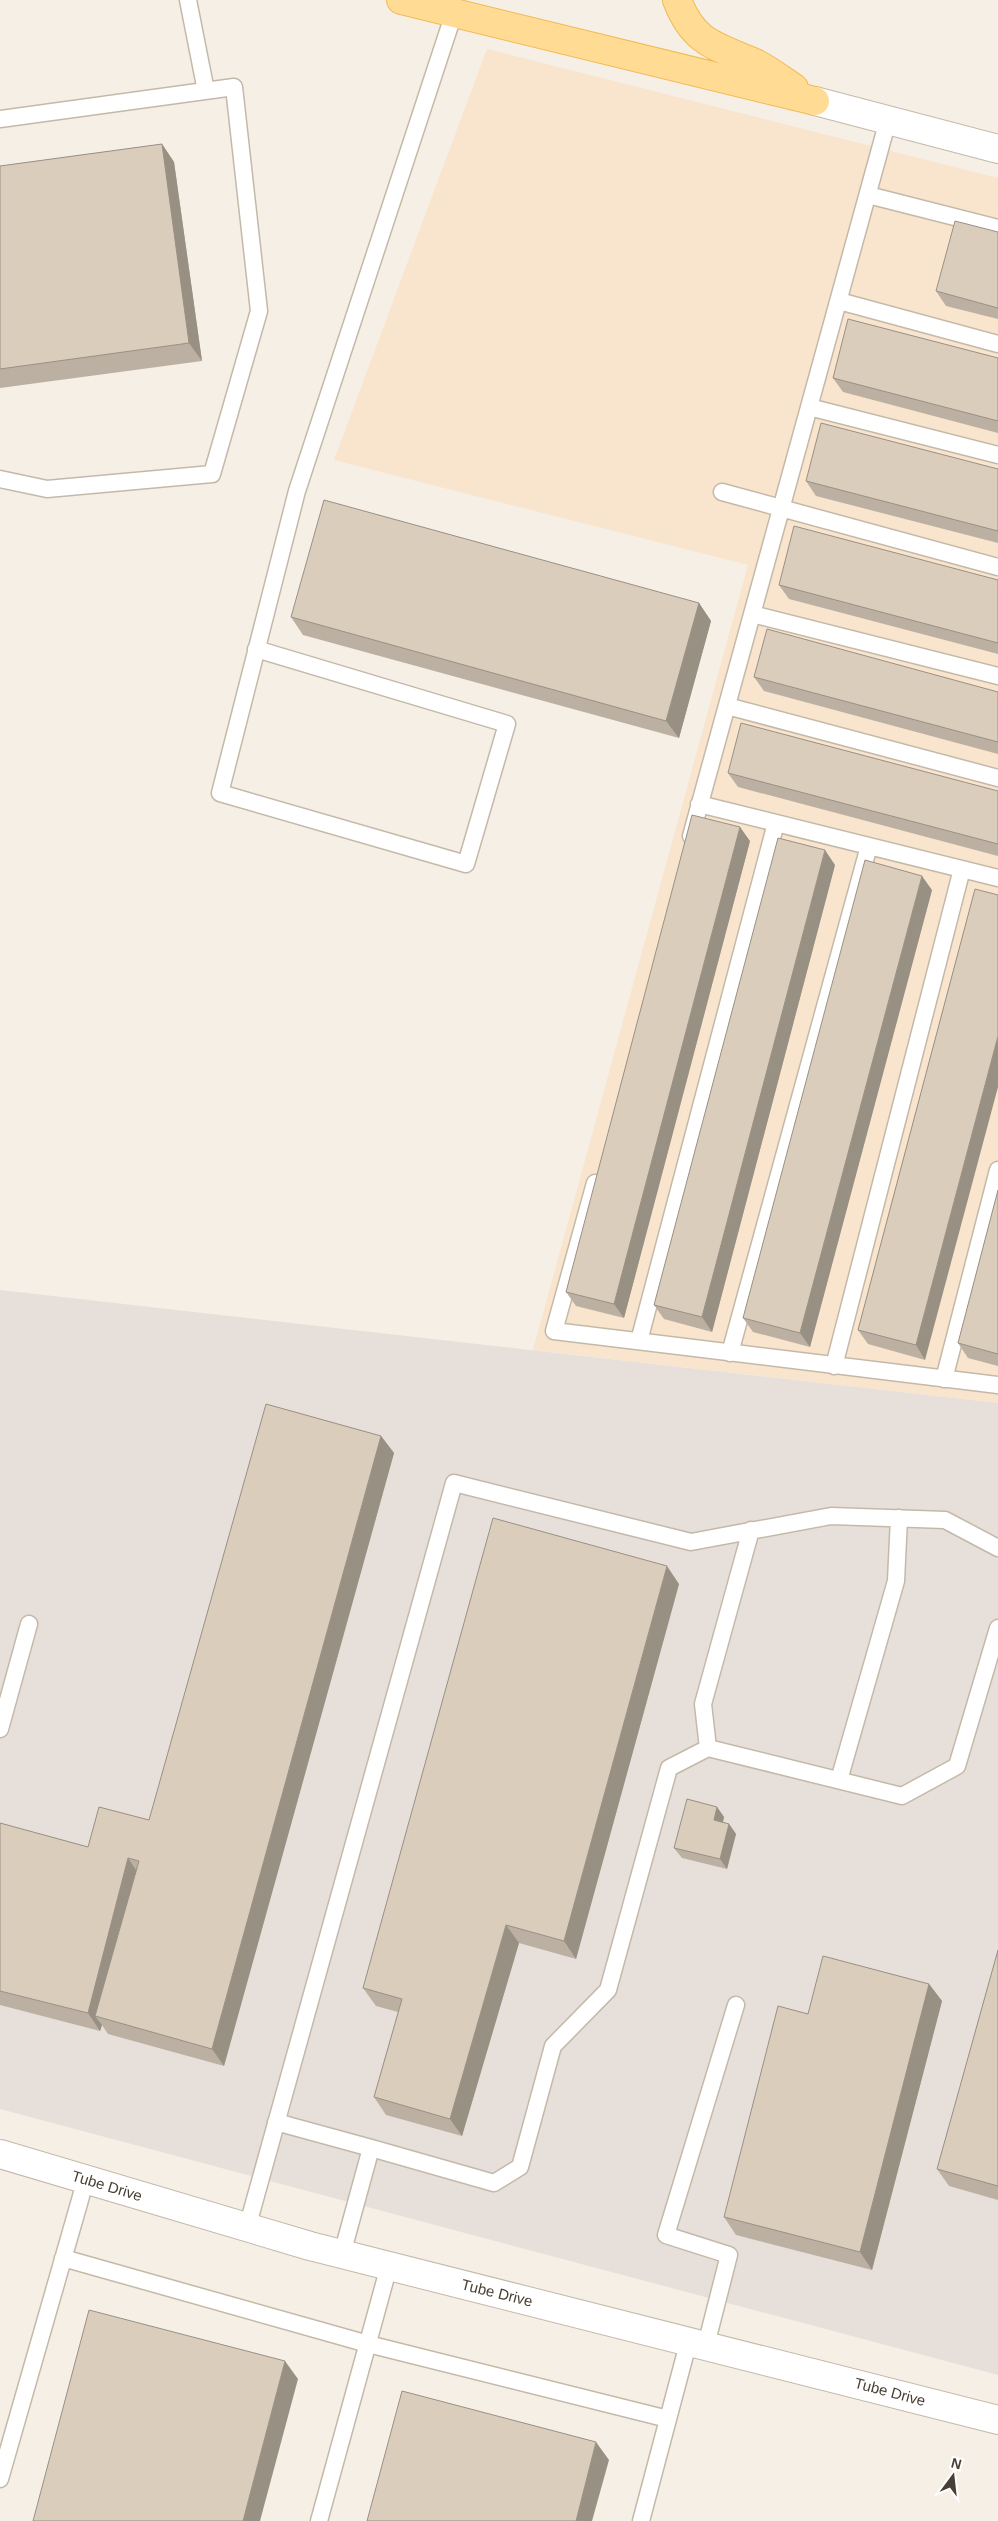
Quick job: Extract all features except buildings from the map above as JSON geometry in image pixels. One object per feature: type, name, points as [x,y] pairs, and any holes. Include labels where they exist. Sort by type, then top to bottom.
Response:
[{"type":"main road","points":[[401,0],[815,101]]},
{"type":"main road","points":[[478,0],[526,31]]},
{"type":"main road","points":[[677,0],[684,20],[709,45],[757,64],[815,101]]},
{"type":"street","points":[[815,101],[998,149]]},
{"type":"street","name":"Tube Drive","points":[[0,2154],[247,2228],[342,2254],[697,2342],[998,2420]]},
{"type":"lane","points":[[188,0],[206,91]]},
{"type":"lane","points":[[256,649],[507,724],[466,864],[220,793],[256,649],[297,491],[454,13]]},
{"type":"lane","points":[[0,119],[234,87],[259,311],[212,474],[47,489],[0,479]]},
{"type":"lane","points":[[686,852],[888,120]]},
{"type":"lane","points":[[868,195],[998,228]]},
{"type":"lane","points":[[839,301],[998,344]]},
{"type":"lane","points":[[809,407],[998,455]]},
{"type":"lane","points":[[722,492],[998,567]]},
{"type":"lane","points":[[752,614],[998,676]]},
{"type":"lane","points":[[726,706],[998,778]]},
{"type":"lane","points":[[699,804],[998,878]]},
{"type":"lane","points":[[639,1341],[776,823]]},
{"type":"lane","points":[[730,1353],[869,846]]},
{"type":"lane","points":[[834,1366],[962,869]]},
{"type":"lane","points":[[599,1168],[554,1331],[998,1385]]},
{"type":"lane","points":[[944,1379],[998,1170]]},
{"type":"lane","points":[[247,2228],[454,1483],[691,1542],[831,1516],[945,1520],[998,1548]]},
{"type":"lane","points":[[839,1780],[896,1581],[899,1518]]},
{"type":"lane","points":[[708,1748],[703,1704],[751,1530]]},
{"type":"lane","points":[[0,1729],[29,1624]]},
{"type":"lane","points":[[276,2122],[494,2182],[520,2167],[554,2046],[608,1990],[669,1768],[708,1748],[902,1796],[957,1766],[998,1628]]},
{"type":"lane","points":[[641,2521],[668,2419],[729,2255],[666,2235],[736,2005]]},
{"type":"lane","points":[[342,2254],[371,2148]]},
{"type":"lane","points":[[0,2479],[86,2179]]},
{"type":"lane","points":[[63,2258],[368,2344],[668,2419]]},
{"type":"lane","points":[[319,2521],[389,2266]]},
{"type":"shaded area","points":[[487,49],[998,178],[998,1403],[533,1350],[748,565],[334,460]]},
{"type":"shaded area","points":[[0,1290],[998,1403],[998,2375],[0,2109]]}]
